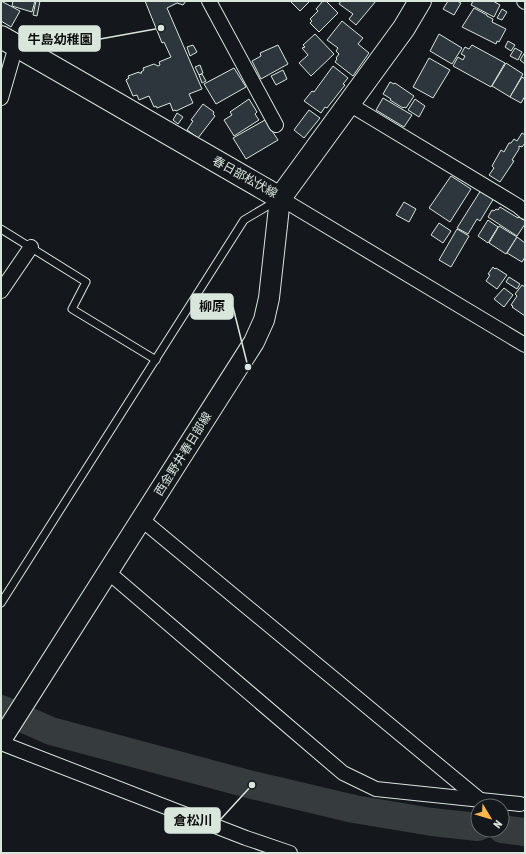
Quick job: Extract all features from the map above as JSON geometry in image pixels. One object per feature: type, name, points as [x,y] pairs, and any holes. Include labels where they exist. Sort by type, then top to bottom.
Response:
[{"type":"main road","name":"春日部松伏線","points":[[9,41],[280,198],[404,28],[420,1]]},
{"type":"main road","name":"西金野井春日部線","points":[[6,732],[254,342],[264,320],[269,298],[280,198]]},
{"type":"street","points":[[209,1],[276,125]]},
{"type":"street","points":[[1,98],[9,41]]},
{"type":"street","points":[[348,104],[518,206],[525,212]]},
{"type":"street","points":[[280,198],[525,345]]},
{"type":"street","points":[[1,291],[31,247]]},
{"type":"street","points":[[141,519],[478,798]]},
{"type":"street","points":[[108,572],[342,773],[376,789],[470,799]]},
{"type":"street","points":[[1,743],[246,838],[290,853]]},
{"type":"street","points":[[510,803],[520,804]]},
{"type":"lane","points":[[1,604],[244,220],[280,198]]},
{"type":"lane","points":[[1,229],[86,282],[72,309],[156,360]]},
{"type":"building","points":[[1,1],[20,11],[11,27],[1,21]]},
{"type":"building","points":[[13,1],[35,1],[32,12],[12,6]]},
{"type":"building","points":[[36,1],[40,1],[37,16],[33,15]]},
{"type":"building","points":[[145,1],[186,1],[183,5],[177,3],[167,8],[202,89],[189,94],[193,103],[176,111],[173,111],[170,103],[157,108],[156,106],[154,107],[149,96],[139,100],[137,95],[133,96],[126,80],[129,78],[128,76],[139,72],[142,73],[141,72],[144,70],[143,68],[154,64],[158,66],[160,65],[159,62],[171,57],[164,42],[162,43]]},
{"type":"building","points":[[290,1],[310,1],[300,11]]},
{"type":"building","points":[[323,1],[326,1],[338,13],[319,32],[310,23],[312,21],[310,19],[318,11],[316,9]]},
{"type":"building","points":[[341,1],[376,1],[356,25],[349,19],[353,14],[339,4]]},
{"type":"building","points":[[448,1],[457,1],[461,3],[454,15],[443,9]]},
{"type":"building","points":[[473,1],[493,1],[500,5],[494,17],[471,5]]},
{"type":"building","points":[[474,8],[493,19],[492,22],[506,29],[499,42],[497,41],[496,44],[462,27]]},
{"type":"building","points":[[502,9],[507,12],[502,20],[497,18]]},
{"type":"building","points":[[342,21],[363,38],[358,44],[369,53],[353,76],[335,62],[339,54],[336,51],[338,48],[327,40]]},
{"type":"building","points":[[315,34],[334,54],[311,76],[299,63],[308,55],[302,48],[305,47],[303,45]]},
{"type":"building","points":[[439,34],[462,48],[452,64],[430,51]]},
{"type":"building","points":[[508,41],[515,45],[511,51],[505,47]]},
{"type":"building","points":[[193,45],[197,52],[190,56],[187,47]]},
{"type":"building","points":[[278,45],[288,64],[261,79],[252,61],[261,56],[260,53]]},
{"type":"building","points":[[472,45],[505,63],[491,87],[453,66],[458,57],[463,60],[465,56],[461,54],[465,47],[469,49]]},
{"type":"building","points":[[515,48],[522,52],[518,60],[510,56]]},
{"type":"building","points":[[525,52],[525,64],[520,60]]},
{"type":"building","points":[[429,58],[450,70],[433,98],[413,87]]},
{"type":"building","points":[[506,63],[523,74],[510,97],[492,86]]},
{"type":"building","points":[[200,65],[203,73],[199,75],[195,67]]},
{"type":"building","points":[[333,66],[348,78],[343,84],[345,85],[327,108],[325,107],[321,113],[304,101],[312,91],[314,92]]},
{"type":"building","points":[[234,68],[246,87],[216,104],[204,84]]},
{"type":"building","points":[[283,70],[287,79],[276,85],[271,76]]},
{"type":"building","points":[[202,74],[206,81],[202,83],[199,75]]},
{"type":"building","points":[[522,77],[525,79],[525,96],[521,103],[510,97]]},
{"type":"building","points":[[390,82],[395,83],[414,96],[406,108],[403,108],[383,94]]},
{"type":"building","points":[[383,98],[412,115],[404,127],[376,110]]},
{"type":"building","points":[[249,99],[257,112],[255,114],[259,120],[234,136],[224,120],[232,115],[230,112]]},
{"type":"building","points":[[415,99],[425,106],[419,117],[408,110]]},
{"type":"building","points":[[203,104],[214,112],[213,114],[215,116],[198,138],[187,130],[193,121],[191,120]]},
{"type":"building","points":[[309,110],[320,118],[304,138],[294,130]]},
{"type":"building","points":[[177,113],[183,117],[178,124],[173,120]]},
{"type":"building","points":[[265,120],[278,140],[246,159],[233,138]]},
{"type":"building","points":[[522,133],[525,135],[525,143],[522,147],[519,146],[519,149],[512,160],[514,161],[500,182],[489,175],[494,168],[492,166],[501,150],[504,152],[509,143],[511,143],[514,139],[517,141]]},
{"type":"building","points":[[451,176],[471,189],[450,222],[429,208]]},
{"type":"building","points":[[481,190],[494,198],[480,221],[477,219],[468,234],[457,228]]},
{"type":"building","points":[[404,202],[416,209],[409,222],[396,215]]},
{"type":"building","points":[[500,207],[525,221],[525,224],[517,236],[488,217],[492,210],[498,210]]},
{"type":"building","points":[[488,220],[498,227],[488,243],[478,236]]},
{"type":"building","points":[[439,223],[451,231],[443,243],[431,235]]},
{"type":"building","points":[[499,226],[517,237],[506,254],[489,243]]},
{"type":"building","points":[[457,229],[469,236],[451,267],[439,260]]},
{"type":"building","points":[[517,237],[525,243],[525,257],[522,262],[507,253]]},
{"type":"building","points":[[493,267],[507,275],[497,289],[486,281],[490,275],[488,274]]},
{"type":"building","points":[[509,277],[520,284],[517,289],[506,282]]},
{"type":"building","points":[[522,285],[525,287],[525,316],[511,305],[517,296],[515,294]]},
{"type":"building","points":[[504,288],[513,295],[504,307],[494,299]]},
{"type":"waterway","points":[[1,709],[51,731],[252,785],[354,809],[432,822],[470,826]]},
{"type":"waterway","points":[[510,830],[525,832]]},
{"type":"place","name":"牛島幼稚園","points":[[161,28]]},
{"type":"place","name":"柳原","points":[[248,367]]},
{"type":"place","name":"倉松川","points":[[252,785]]}]
